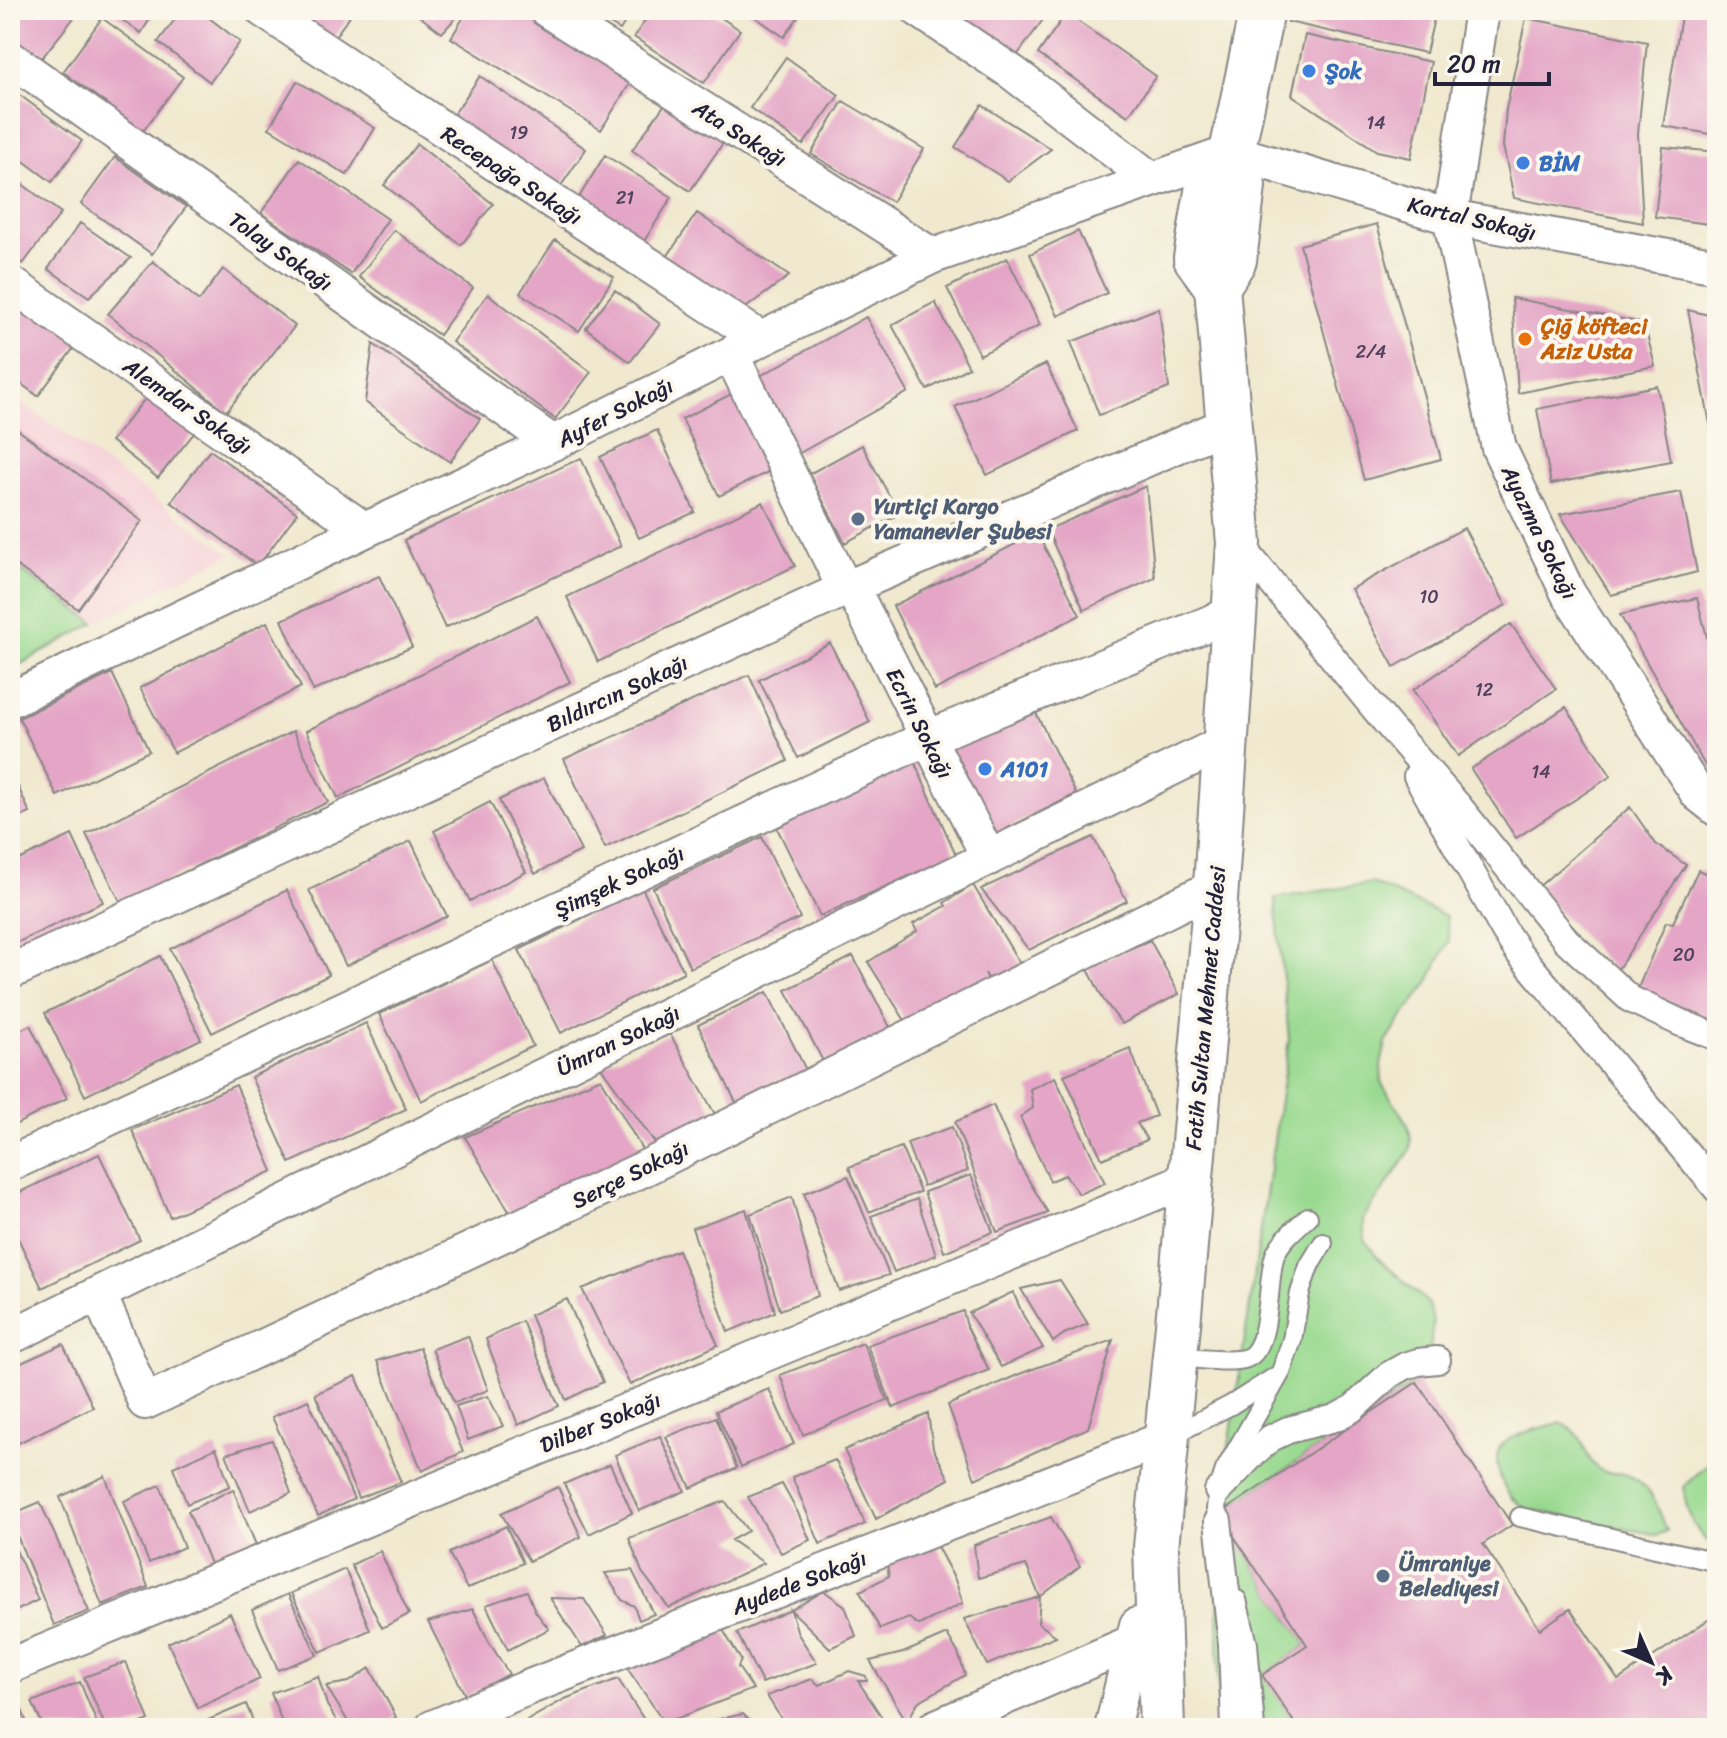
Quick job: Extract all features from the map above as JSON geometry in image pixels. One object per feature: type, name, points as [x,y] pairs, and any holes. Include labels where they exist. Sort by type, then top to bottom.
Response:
[{"type":"main road","name":"Fatih Sultan Mehmet Caddesi","points":[[1162,1728],[1156,1547],[1216,886],[1239,543],[1217,287],[1234,260],[1243,186],[1232,152],[1262,10]]},
{"type":"street","name":"Recepağa Sokağı","points":[[263,10],[746,347]]},
{"type":"street","name":"Ata Sokağı","points":[[547,10],[933,256]]},
{"type":"street","points":[[919,10],[1013,73],[1152,180]]},
{"type":"street","points":[[1450,217],[1482,10]]},
{"type":"street","name":"Tolay Sokağı","points":[[10,58],[553,443]]},
{"type":"street","name":"Ayfer Sokağı","points":[[10,700],[553,443],[933,256],[1232,152]]},
{"type":"street","name":"Kartal Sokağı","points":[[1232,152],[1450,217],[1717,266]]},
{"type":"street","name":"Ayazma Sokağı","points":[[1450,217],[1499,448],[1568,593],[1698,794],[1717,809]]},
{"type":"street","name":"Alemdar Sokağı","points":[[10,283],[365,530]]},
{"type":"street","name":"Ecrin Sokağı","points":[[746,347],[848,588],[989,858]]},
{"type":"street","name":"Bıldırcın Sokağı","points":[[10,972],[848,588],[1228,424]]},
{"type":"street","points":[[1239,543],[1566,940],[1630,999],[1717,1037]]},
{"type":"street","name":"Şimşek Sokağı","points":[[10,1164],[927,738],[1234,613]]},
{"type":"street","points":[[1388,725],[1519,953],[1717,1189]]},
{"type":"street","name":"Ümran Sokağı","points":[[10,1337],[1225,742]]},
{"type":"street","name":"Serçe Sokağı","points":[[99,1294],[145,1402],[641,1170],[1216,886]]},
{"type":"street","name":"Dilber Sokağı","points":[[10,1666],[1191,1178]]},
{"type":"street","points":[[1218,1491],[1271,1438],[1288,1430],[1335,1418],[1352,1409],[1389,1375],[1405,1366],[1437,1360]]},
{"type":"street","name":"Aydede Sokağı","points":[[432,1728],[1166,1438]]},
{"type":"street","points":[[1218,1521],[1232,1644],[1235,1728]]},
{"type":"street","points":[[1112,1728],[1156,1547]]},
{"type":"street","points":[[934,1728],[1133,1642]]},
{"type":"lane","points":[[1175,1357],[1230,1360],[1253,1355],[1260,1345],[1264,1329],[1276,1252],[1308,1217]]},
{"type":"lane","points":[[1255,1728],[1248,1644],[1218,1521],[1218,1491],[1225,1470],[1281,1372],[1292,1340],[1300,1293],[1309,1266],[1323,1243]]},
{"type":"lane","points":[[1166,1438],[1231,1405],[1281,1372]]},
{"type":"lane","points":[[1520,1517],[1717,1562]]},
{"type":"shaded area","points":[[10,394],[231,554],[95,623],[10,563]]},
{"type":"green space","points":[[10,563],[95,623],[10,670]]},
{"type":"green space","points":[[1372,883],[1446,916],[1449,941],[1428,983],[1386,1043],[1381,1065],[1382,1084],[1408,1125],[1410,1151],[1363,1219],[1365,1240],[1377,1257],[1428,1303],[1433,1321],[1430,1352],[1417,1382],[1219,1514],[1289,1039],[1275,898]]},
{"type":"green space","points":[[1560,1423],[1575,1432],[1597,1468],[1640,1482],[1656,1504],[1667,1531],[1658,1535],[1527,1509],[1511,1497],[1498,1470],[1500,1448],[1516,1436]]},
{"type":"green space","points":[[1717,1456],[1717,1547],[1697,1530],[1686,1504],[1684,1486]]},
{"type":"green space","points":[[1219,1514],[1307,1645],[1263,1675],[1298,1728],[1218,1728]]},
{"type":"building","points":[[10,10],[80,10],[37,64],[10,42]]},
{"type":"building","points":[[108,10],[156,10],[141,33]]},
{"type":"building","points":[[182,10],[199,10],[240,42],[210,82],[158,42]]},
{"type":"building","points":[[285,10],[354,10],[331,42]]},
{"type":"building","points":[[411,10],[463,10],[442,33]]},
{"type":"building","points":[[468,10],[515,10],[632,80],[601,130],[451,38]]},
{"type":"building","points":[[587,10],[633,10],[620,30]]},
{"type":"building","points":[[652,10],[709,10],[740,30],[704,83],[634,37]]},
{"type":"building","points":[[745,10],[803,10],[784,37]]},
{"type":"building","points":[[946,10],[1050,10],[1016,57]]},
{"type":"building","points":[[1291,10],[1436,10],[1426,53],[1288,22]]},
{"type":"building","points":[[1682,10],[1717,10],[1717,135],[1663,126]]},
{"type":"building","points":[[1066,13],[1156,76],[1128,116],[1038,54]]},
{"type":"building","points":[[102,18],[183,77],[143,131],[63,72]]},
{"type":"building","points":[[1526,18],[1647,42],[1638,134],[1643,223],[1514,198],[1503,146],[1506,109]]},
{"type":"building","points":[[1305,35],[1431,62],[1411,158],[1377,151],[1292,95]]},
{"type":"building","points":[[786,57],[839,95],[803,145],[750,108]]},
{"type":"building","points":[[480,76],[586,149],[558,190],[452,117]]},
{"type":"building","points":[[297,81],[375,128],[347,175],[269,128]]},
{"type":"building","points":[[10,88],[82,141],[52,182],[10,151]]},
{"type":"building","points":[[668,100],[725,140],[690,191],[632,150]]},
{"type":"building","points":[[843,101],[924,149],[892,202],[811,154]]},
{"type":"building","points":[[982,105],[1051,149],[1008,181],[955,147]]},
{"type":"building","points":[[417,144],[493,204],[461,245],[384,185]]},
{"type":"building","points":[[1663,147],[1717,152],[1717,225],[1655,217]]},
{"type":"building","points":[[605,155],[672,197],[644,241],[578,199]]},
{"type":"building","points":[[115,157],[186,207],[152,254],[81,204]]},
{"type":"building","points":[[299,159],[388,219],[351,274],[261,213]]},
{"type":"building","points":[[18,181],[61,213],[23,264],[10,254],[10,191]]},
{"type":"building","points":[[697,213],[789,276],[736,315],[662,264]]},
{"type":"building","points":[[80,223],[131,258],[89,297],[48,269]]},
{"type":"building","points":[[1377,224],[1441,459],[1364,480],[1300,245]]},
{"type":"building","points":[[394,230],[473,288],[439,335],[359,277]]},
{"type":"building","points":[[1078,231],[1107,293],[1058,316],[1030,254]]},
{"type":"building","points":[[555,240],[614,277],[579,331],[520,293]]},
{"type":"building","points":[[1007,258],[1040,325],[980,355],[947,288]]},
{"type":"building","points":[[153,261],[199,301],[223,269],[295,326],[226,412],[108,314]]},
{"type":"building","points":[[615,290],[660,324],[630,362],[586,328]]},
{"type":"building","points":[[10,291],[79,341],[38,396],[10,376]]},
{"type":"building","points":[[488,294],[591,372],[555,419],[452,342]]},
{"type":"building","points":[[1512,298],[1644,323],[1655,366],[1518,393]]},
{"type":"building","points":[[935,302],[969,367],[927,390],[892,325]]},
{"type":"building","points":[[1159,308],[1169,388],[1099,415],[1071,342]]},
{"type":"building","points":[[1688,310],[1717,317],[1717,428],[1711,429]]},
{"type":"building","points":[[866,317],[908,392],[798,454],[755,379]]},
{"type":"building","points":[[373,344],[480,419],[450,462],[365,402]]},
{"type":"building","points":[[1046,364],[1078,431],[987,475],[955,407]]},
{"type":"building","points":[[1657,386],[1671,461],[1551,484],[1537,409]]},
{"type":"building","points":[[735,392],[772,470],[719,496],[682,419]]},
{"type":"building","points":[[148,395],[195,432],[158,478],[111,441]]},
{"type":"building","points":[[10,424],[142,521],[78,609],[10,561]]},
{"type":"building","points":[[657,430],[695,512],[639,538],[600,457]]},
{"type":"building","points":[[862,445],[899,514],[845,543],[809,474]]},
{"type":"building","points":[[210,450],[297,513],[258,566],[171,502]]},
{"type":"building","points":[[581,458],[621,546],[445,628],[404,540]]},
{"type":"building","points":[[1146,486],[1155,578],[1084,610],[1047,530]]},
{"type":"building","points":[[1681,492],[1697,572],[1611,595],[1560,514]]},
{"type":"building","points":[[763,502],[795,566],[598,662],[567,597]]},
{"type":"building","points":[[1464,528],[1506,605],[1394,667],[1351,589]]},
{"type":"building","points":[[1037,533],[1080,615],[935,690],[893,606]]},
{"type":"building","points":[[379,576],[412,647],[313,691],[282,620]]},
{"type":"building","points":[[1697,598],[1717,676],[1717,764],[1707,769],[1620,615]]},
{"type":"building","points":[[537,616],[570,682],[338,798],[306,731]]},
{"type":"building","points":[[267,622],[301,687],[174,753],[140,688]]},
{"type":"building","points":[[1511,624],[1556,689],[1458,756],[1413,690]]},
{"type":"building","points":[[830,643],[870,722],[798,758],[759,680]]},
{"type":"building","points":[[112,673],[149,751],[57,796],[19,718]]},
{"type":"building","points":[[749,675],[788,761],[605,848],[564,759]]},
{"type":"building","points":[[1032,705],[1076,794],[986,839],[942,750]]},
{"type":"building","points":[[1566,707],[1611,776],[1516,838],[1471,769]]},
{"type":"building","points":[[293,731],[328,802],[121,903],[86,834]]},
{"type":"building","points":[[914,761],[956,855],[820,916],[777,828],[828,800]]},
{"type":"building","points":[[10,769],[30,813],[10,822]]},
{"type":"building","points":[[544,778],[581,851],[535,874],[499,800]]},
{"type":"building","points":[[490,802],[526,872],[470,901],[434,831]]},
{"type":"building","points":[[1630,807],[1656,844],[1686,865],[1616,972],[1537,888]]},
{"type":"building","points":[[72,835],[103,902],[10,946],[10,864]]},
{"type":"building","points":[[762,837],[800,918],[690,968],[653,888]]},
{"type":"building","points":[[1093,837],[1127,901],[1029,950],[981,889]]},
{"type":"building","points":[[411,841],[447,916],[346,966],[309,890]]},
{"type":"building","points":[[1698,870],[1717,878],[1717,1024],[1638,988],[1666,922],[1673,923]]},
{"type":"building","points":[[973,885],[1023,969],[993,987],[985,973],[991,985],[911,1030],[868,962],[917,931],[913,924],[946,906],[944,903]]},
{"type":"building","points":[[642,888],[684,972],[561,1033],[519,950]]},
{"type":"building","points":[[287,890],[329,975],[212,1033],[170,949]]},
{"type":"building","points":[[1150,940],[1179,994],[1122,1024],[1103,999],[1087,967]]},
{"type":"building","points":[[160,956],[201,1039],[85,1096],[45,1013]]},
{"type":"building","points":[[853,956],[893,1033],[826,1067],[786,990]]},
{"type":"building","points":[[492,960],[533,1046],[421,1101],[379,1014]]},
{"type":"building","points":[[767,992],[809,1076],[740,1111],[698,1025]]},
{"type":"building","points":[[366,1023],[406,1109],[290,1163],[251,1077]]},
{"type":"building","points":[[30,1025],[67,1098],[15,1125],[10,1117],[10,1035]]},
{"type":"building","points":[[670,1034],[716,1116],[656,1144],[600,1066]]},
{"type":"building","points":[[1130,1048],[1156,1116],[1137,1123],[1147,1140],[1102,1159],[1064,1075]]},
{"type":"building","points":[[1055,1077],[1105,1183],[1079,1194],[1065,1175],[1050,1181],[1020,1117],[1033,1108],[1030,1089]]},
{"type":"building","points":[[601,1078],[644,1153],[510,1213],[465,1137]]},
{"type":"building","points":[[236,1085],[273,1171],[170,1217],[132,1130]]},
{"type":"building","points":[[993,1105],[1018,1162],[1048,1213],[997,1232],[955,1122]]},
{"type":"building","points":[[952,1127],[968,1171],[923,1186],[907,1143]]},
{"type":"building","points":[[901,1147],[920,1192],[869,1212],[849,1167]]},
{"type":"building","points":[[99,1154],[140,1240],[42,1288],[10,1222],[10,1197]]},
{"type":"building","points":[[971,1175],[993,1232],[944,1252],[924,1192]]},
{"type":"building","points":[[848,1176],[889,1275],[839,1291],[804,1193]]},
{"type":"building","points":[[792,1197],[818,1296],[780,1310],[750,1214]]},
{"type":"building","points":[[917,1199],[936,1255],[894,1272],[871,1216]]},
{"type":"building","points":[[746,1209],[775,1312],[728,1332],[692,1228]]},
{"type":"building","points":[[678,1250],[718,1345],[630,1385],[582,1289]]},
{"type":"building","points":[[1060,1280],[1088,1324],[1053,1342],[1021,1289]]},
{"type":"building","points":[[10,1287],[19,1306],[10,1310]]},
{"type":"building","points":[[1013,1292],[1043,1348],[1001,1367],[969,1313]]},
{"type":"building","points":[[567,1299],[603,1382],[566,1400],[530,1315]]},
{"type":"building","points":[[963,1311],[967,1327],[989,1370],[893,1408],[867,1345]]},
{"type":"building","points":[[522,1321],[559,1406],[518,1425],[486,1339]]},
{"type":"building","points":[[468,1336],[488,1390],[454,1403],[432,1349]]},
{"type":"building","points":[[1113,1340],[1088,1428],[975,1479],[948,1405],[1022,1373]]},
{"type":"building","points":[[863,1343],[887,1400],[803,1435],[780,1375]]},
{"type":"building","points":[[63,1344],[93,1407],[10,1447],[10,1368]]},
{"type":"building","points":[[420,1348],[463,1452],[422,1471],[377,1361]]},
{"type":"building","points":[[356,1376],[401,1482],[358,1498],[315,1394]]},
{"type":"building","name":"Ümraniye Belediyesi","points":[[1417,1382],[1512,1525],[1483,1544],[1540,1629],[1570,1609],[1618,1680],[1717,1614],[1717,1728],[1298,1728],[1262,1675],[1307,1645],[1219,1514]]},
{"type":"building","points":[[769,1389],[794,1444],[741,1467],[716,1411]]},
{"type":"building","points":[[488,1396],[503,1426],[468,1440],[456,1406]]},
{"type":"building","points":[[308,1400],[354,1499],[318,1516],[272,1417]]},
{"type":"building","points":[[928,1414],[933,1448],[949,1479],[876,1519],[844,1450]]},
{"type":"building","points":[[716,1417],[737,1468],[691,1488],[666,1437]]},
{"type":"building","points":[[660,1436],[685,1491],[639,1511],[615,1455]]},
{"type":"building","points":[[272,1440],[291,1493],[250,1511],[226,1454]]},
{"type":"building","points":[[216,1448],[230,1486],[187,1504],[173,1467]]},
{"type":"building","points":[[835,1460],[865,1524],[820,1544],[792,1477]]},
{"type":"building","points":[[610,1464],[632,1513],[589,1534],[564,1484]]},
{"type":"building","points":[[105,1476],[148,1587],[102,1605],[60,1497]]},
{"type":"building","points":[[782,1484],[810,1540],[781,1553],[748,1497]]},
{"type":"building","points":[[160,1485],[184,1547],[149,1563],[124,1501]]},
{"type":"building","points":[[558,1487],[581,1537],[529,1561],[501,1513]]},
{"type":"building","points":[[233,1489],[256,1545],[211,1566],[188,1511]]},
{"type":"building","points":[[725,1501],[748,1531],[731,1540],[764,1563],[669,1608],[642,1572],[629,1538]]},
{"type":"building","points":[[40,1502],[89,1611],[54,1625],[10,1519],[10,1515]]},
{"type":"building","points":[[1051,1517],[1080,1566],[1040,1597],[1026,1565],[978,1578],[974,1545]]},
{"type":"building","points":[[506,1526],[523,1563],[467,1589],[449,1553]]},
{"type":"building","points":[[10,1537],[38,1600],[10,1614]]},
{"type":"building","points":[[934,1541],[955,1580],[963,1603],[919,1625],[909,1618],[880,1629],[860,1591],[889,1576],[887,1565]]},
{"type":"building","points":[[380,1551],[409,1614],[382,1628],[351,1565]]},
{"type":"building","points":[[345,1569],[370,1630],[320,1652],[291,1593]]},
{"type":"building","points":[[632,1570],[654,1614],[639,1620],[634,1606],[622,1600],[605,1573]]},
{"type":"building","points":[[527,1591],[535,1611],[549,1629],[508,1650],[486,1605]]},
{"type":"building","points":[[824,1591],[845,1606],[856,1636],[830,1648],[791,1610]]},
{"type":"building","points":[[288,1594],[317,1655],[278,1670],[252,1610]]},
{"type":"building","points":[[1040,1597],[1038,1623],[1056,1636],[987,1665],[964,1619]]},
{"type":"building","points":[[550,1598],[584,1599],[607,1635],[582,1647]]},
{"type":"building","points":[[473,1609],[509,1674],[466,1697],[428,1622]]},
{"type":"building","points":[[791,1610],[798,1634],[817,1663],[762,1683],[737,1633]]},
{"type":"building","points":[[230,1613],[260,1679],[198,1708],[168,1643]]},
{"type":"building","points":[[723,1630],[741,1660],[738,1667],[753,1689],[665,1723],[627,1668]]},
{"type":"building","points":[[947,1634],[958,1653],[965,1675],[918,1702],[907,1722],[870,1661],[903,1653]]},
{"type":"building","points":[[126,1662],[149,1720],[129,1728],[106,1728],[84,1677]]},
{"type":"building","points":[[370,1668],[396,1717],[380,1728],[352,1728],[326,1686],[349,1682]]},
{"type":"building","points":[[849,1671],[866,1676],[867,1681],[858,1681],[889,1728],[787,1728],[767,1696],[812,1679],[819,1685]]},
{"type":"building","points":[[318,1676],[327,1705],[341,1728],[284,1728],[271,1693]]},
{"type":"building","points":[[618,1679],[648,1726],[514,1728],[565,1699]]},
{"type":"building","points":[[80,1682],[99,1728],[44,1728],[32,1702]]},
{"type":"building","points":[[246,1704],[256,1728],[189,1728]]},
{"type":"building","points":[[21,1708],[29,1728],[10,1728],[10,1712]]},
{"type":"building","points":[[743,1714],[757,1728],[710,1728],[706,1722]]},
{"type":"place","name":"Şok","points":[[1309,71]]},
{"type":"place","name":"BİM","points":[[1523,163]]},
{"type":"place","name":"Çiğ köfteci Aziz Usta","points":[[1525,339]]},
{"type":"place","name":"Yurtiçi Kargo Yamanevler Şubesi","points":[[858,519]]},
{"type":"place","name":"A101","points":[[985,769]]},
{"type":"place","name":"Ümraniye Belediyesi","points":[[1383,1576]]}]
